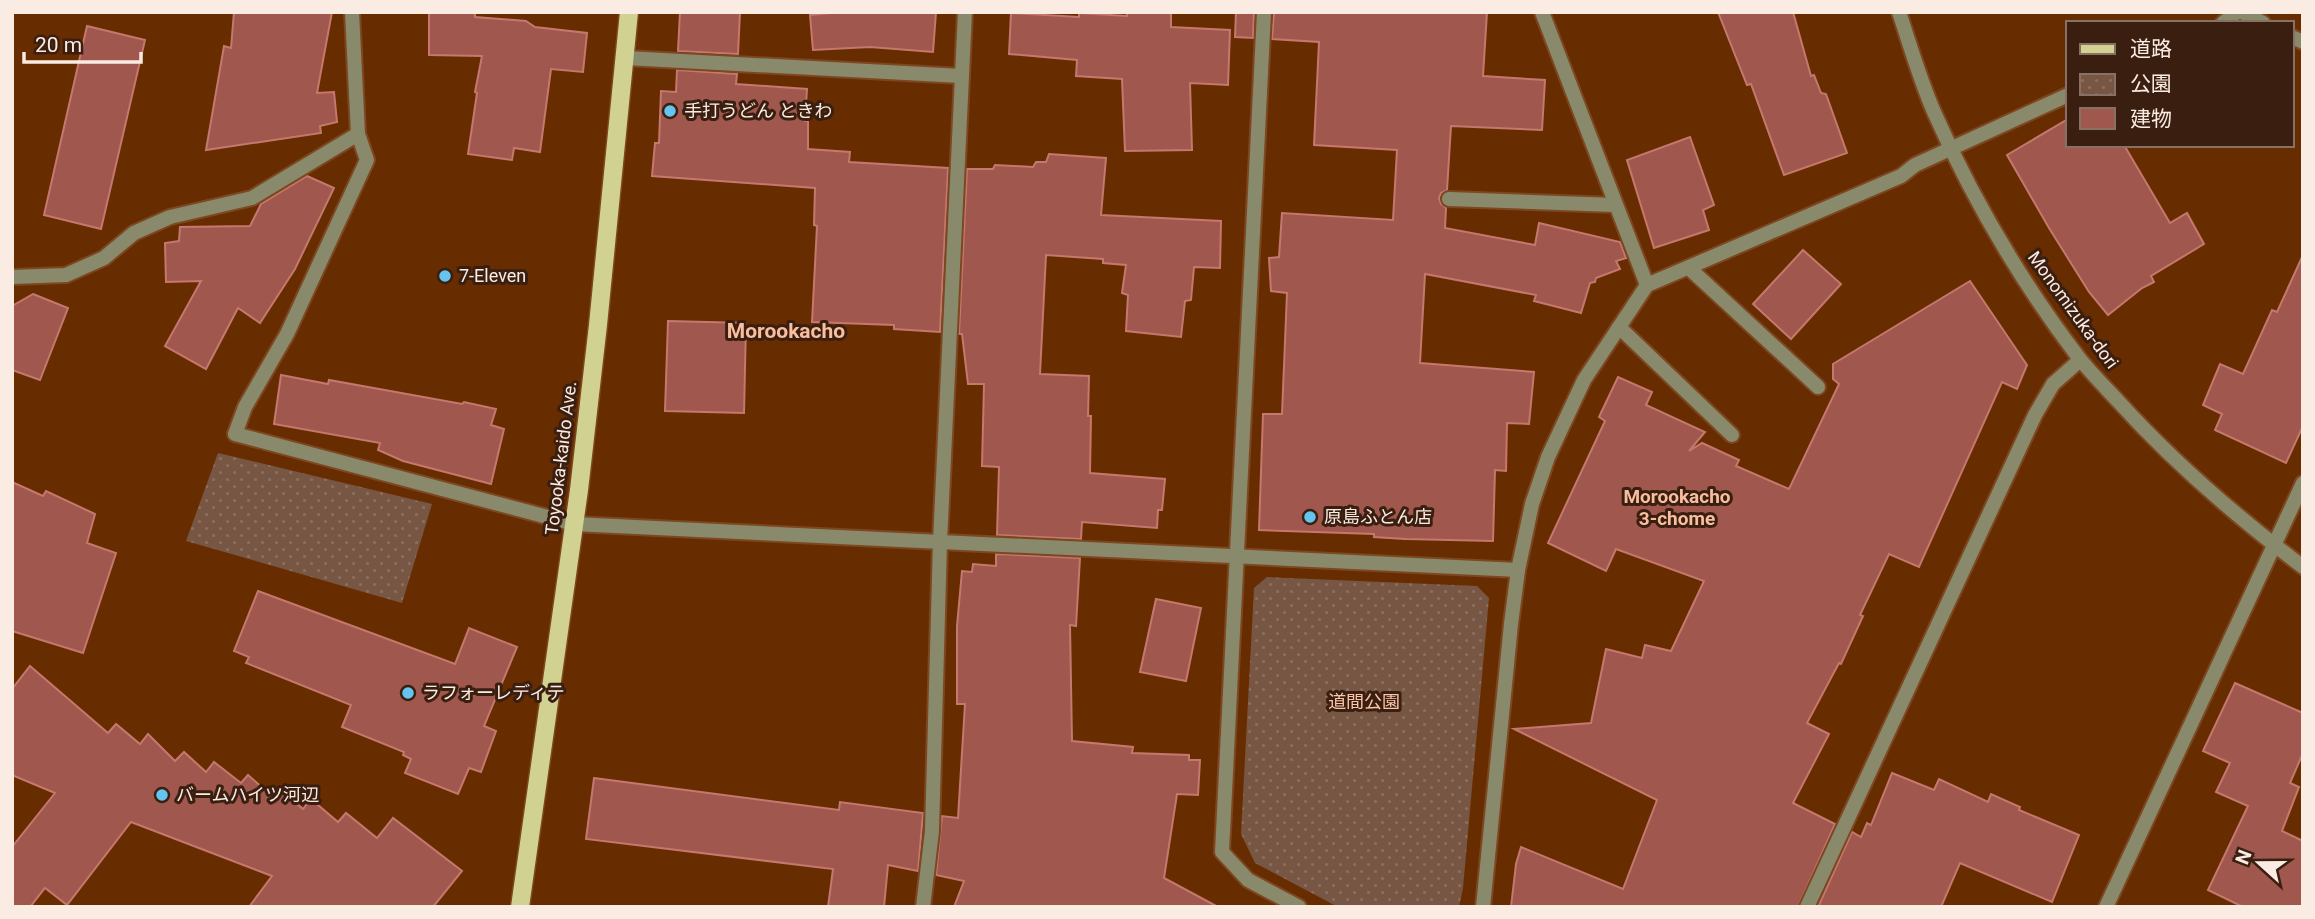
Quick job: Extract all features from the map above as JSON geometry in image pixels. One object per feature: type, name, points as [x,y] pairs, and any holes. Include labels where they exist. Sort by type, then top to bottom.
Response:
[{"type":"main road","name":"Toyooka-kaido Ave.","points":[[520,907],[574,524],[598,325],[629,12]]},
{"type":"street","points":[[352,12],[358,134],[367,160],[287,334],[244,407],[235,433],[574,524],[1518,570]]},
{"type":"street","points":[[923,907],[932,831],[940,542],[965,12]]},
{"type":"street","points":[[1264,12],[1222,852],[1248,880],[1299,907]]},
{"type":"street","points":[[1542,12],[1647,285]]},
{"type":"street","name":"Monomizuka-dori","points":[[1899,12],[1933,110],[1951,148],[1996,232],[2041,304],[2080,359],[2156,442],[2202,486],[2303,567]]},
{"type":"street","points":[[2239,12],[2259,21]]},
{"type":"street","points":[[626,58],[961,76]]},
{"type":"street","points":[[1483,907],[1511,624],[1518,570],[1532,504],[1548,457],[1584,380],[1647,285],[1902,176],[1915,165],[2066,96]]},
{"type":"street","points":[[12,277],[66,275],[104,258],[134,233],[170,217],[252,198],[358,134]]},
{"type":"street","points":[[1449,199],[1615,205]]},
{"type":"street","points":[[1689,268],[1818,387]]},
{"type":"street","points":[[1619,327],[1732,435]]},
{"type":"street","points":[[1807,907],[2035,415],[2053,384],[2080,359]]},
{"type":"street","points":[[2106,907],[2303,483]]},
{"type":"green space","points":[[218,453],[432,504],[402,603],[186,541]]},
{"type":"green space","name":"道間公園","points":[[1267,577],[1477,586],[1489,598],[1463,888],[1459,907],[1338,907],[1255,863],[1241,834],[1254,588]]},
{"type":"building","points":[[234,12],[332,12],[317,93],[334,92],[337,122],[320,126],[321,133],[206,150],[224,46],[231,48]]},
{"type":"building","points":[[429,12],[475,12],[475,17],[526,21],[535,27],[587,33],[583,72],[551,69],[540,152],[514,148],[512,160],[468,154],[482,56],[429,55]]},
{"type":"building","points":[[680,12],[740,12],[738,54],[678,51]]},
{"type":"building","points":[[841,12],[936,12],[933,52],[870,47],[813,50],[810,15]]},
{"type":"building","points":[[1127,12],[1171,12],[1171,27],[1230,30],[1228,85],[1190,83],[1192,150],[1125,151],[1122,79],[1076,76],[1077,60],[1009,54],[1011,13],[1079,17],[1079,13],[1127,16]]},
{"type":"building","points":[[1236,12],[1254,12],[1253,38],[1235,37]]},
{"type":"building","points":[[1274,12],[1487,12],[1483,76],[1545,80],[1542,130],[1451,126],[1447,190],[1441,193],[1439,198],[1446,208],[1445,228],[1535,245],[1539,223],[1620,242],[1626,258],[1616,261],[1620,269],[1590,283],[1581,313],[1534,301],[1536,295],[1425,274],[1420,363],[1534,372],[1529,424],[1507,423],[1506,471],[1495,470],[1493,541],[1405,539],[1374,537],[1374,534],[1259,530],[1263,414],[1282,414],[1287,293],[1271,291],[1269,258],[1279,257],[1282,213],[1393,220],[1397,150],[1314,145],[1319,42],[1272,39]]},
{"type":"building","points":[[1718,12],[1793,12],[1811,76],[1814,75],[1821,93],[1826,94],[1847,153],[1784,175],[1751,84],[1747,85]]},
{"type":"building","points":[[87,26],[145,40],[101,229],[44,215]]},
{"type":"building","points":[[677,70],[737,74],[736,84],[807,89],[805,121],[808,121],[808,149],[850,152],[849,162],[948,168],[940,332],[894,329],[894,325],[812,322],[817,226],[814,225],[815,188],[652,176],[655,143],[659,143],[661,91],[676,92]]},
{"type":"building","points":[[2066,120],[2066,147],[2125,147],[2170,223],[2187,213],[2204,244],[2151,276],[2154,282],[2142,288],[2108,315],[2089,292],[2007,155]]},
{"type":"building","points":[[1690,137],[1714,205],[1703,210],[1709,230],[1654,248],[1627,160]]},
{"type":"building","points":[[1049,154],[1106,158],[1101,215],[1221,221],[1220,268],[1194,267],[1191,300],[1185,301],[1181,337],[1126,331],[1128,295],[1122,293],[1126,265],[1103,263],[1103,259],[1046,255],[1040,374],[1089,376],[1090,473],[1165,479],[1157,528],[1082,522],[1081,539],[997,535],[999,467],[982,466],[984,384],[968,384],[962,334],[959,334],[967,169],[993,169],[995,165],[1033,167],[1036,162],[1046,162]]},
{"type":"building","points":[[307,176],[334,188],[295,269],[260,323],[238,308],[206,369],[165,346],[201,281],[166,282],[165,243],[179,241],[180,227],[250,226],[261,204]]},
{"type":"building","points":[[1803,250],[1841,284],[1791,339],[1753,304]]},
{"type":"building","points":[[2303,255],[2303,426],[2286,463],[2215,430],[2222,414],[2203,405],[2220,364],[2243,374],[2272,310],[2277,312]]},
{"type":"building","points":[[1970,281],[2027,365],[2017,389],[2002,382],[1919,567],[1889,554],[1860,615],[1863,616],[1841,664],[1839,663],[1807,723],[1829,734],[1793,803],[1835,824],[1798,907],[1511,907],[1516,864],[1521,847],[1623,889],[1657,800],[1514,729],[1591,723],[1606,649],[1642,658],[1645,645],[1671,651],[1704,581],[1616,549],[1606,571],[1548,543],[1605,421],[1599,417],[1618,377],[1652,392],[1646,405],[1705,432],[1689,451],[1702,443],[1739,460],[1736,466],[1789,489],[1839,384],[1833,379],[1833,364]]},
{"type":"building","points":[[33,294],[68,308],[40,380],[12,370],[12,306]]},
{"type":"building","points":[[668,321],[746,323],[744,413],[665,411]]},
{"type":"building","points":[[281,375],[328,384],[329,380],[496,409],[491,425],[504,429],[491,484],[403,461],[378,450],[380,443],[274,424]]},
{"type":"building","points":[[12,482],[43,496],[46,491],[95,514],[87,543],[116,553],[83,653],[12,631]]},
{"type":"building","points":[[996,554],[1080,558],[1076,626],[1070,625],[1072,741],[1133,747],[1132,753],[1189,755],[1189,760],[1200,760],[1198,795],[1177,794],[1164,878],[1218,907],[954,907],[964,881],[936,875],[942,816],[958,818],[965,704],[957,704],[957,626],[962,571],[972,572],[973,564],[996,566]]},
{"type":"building","name":"ラフォーレディテ","points":[[258,591],[455,664],[469,628],[517,647],[484,726],[496,731],[481,772],[469,768],[458,794],[405,773],[411,759],[403,755],[404,752],[342,727],[351,705],[246,663],[249,657],[234,651]]},
{"type":"building","points":[[1156,599],[1201,608],[1186,681],[1140,672]]},
{"type":"building","name":"バームハイツ河辺","points":[[30,666],[108,733],[116,724],[140,744],[148,734],[175,761],[184,752],[206,772],[214,762],[241,783],[248,775],[273,797],[280,789],[303,809],[311,799],[338,822],[346,813],[377,838],[393,818],[462,871],[433,907],[249,907],[272,876],[131,822],[67,905],[45,888],[30,907],[12,907],[12,847],[55,793],[12,775],[12,689]]},
{"type":"building","points":[[2235,683],[2303,713],[2303,753],[2290,783],[2299,787],[2282,831],[2303,841],[2303,907],[2243,907],[2208,890],[2248,806],[2216,792],[2230,763],[2203,751]]},
{"type":"building","points":[[1892,773],[1934,790],[1939,779],[1988,802],[1991,794],[2020,807],[2019,810],[2079,835],[2052,902],[1960,863],[1941,907],[1818,907],[1852,832],[1861,837],[1867,823],[1871,825]]},
{"type":"building","points":[[594,778],[839,810],[840,802],[923,813],[918,871],[888,865],[884,907],[828,907],[833,869],[586,839]]},
{"type":"place","name":"手打うどん ときわ","points":[[670,111]]},
{"type":"place","name":"7-Eleven","points":[[445,276]]},
{"type":"place","name":"原島ふとん店","points":[[1310,517]]},
{"type":"place","name":"ラフォーレディテ","points":[[408,693]]},
{"type":"place","name":"バームハイツ河辺","points":[[162,795]]},
{"type":"district","name":"Morookacho","points":[[786,331]]},
{"type":"district","name":"Morookacho 3-chome","points":[[1677,507]]}]
